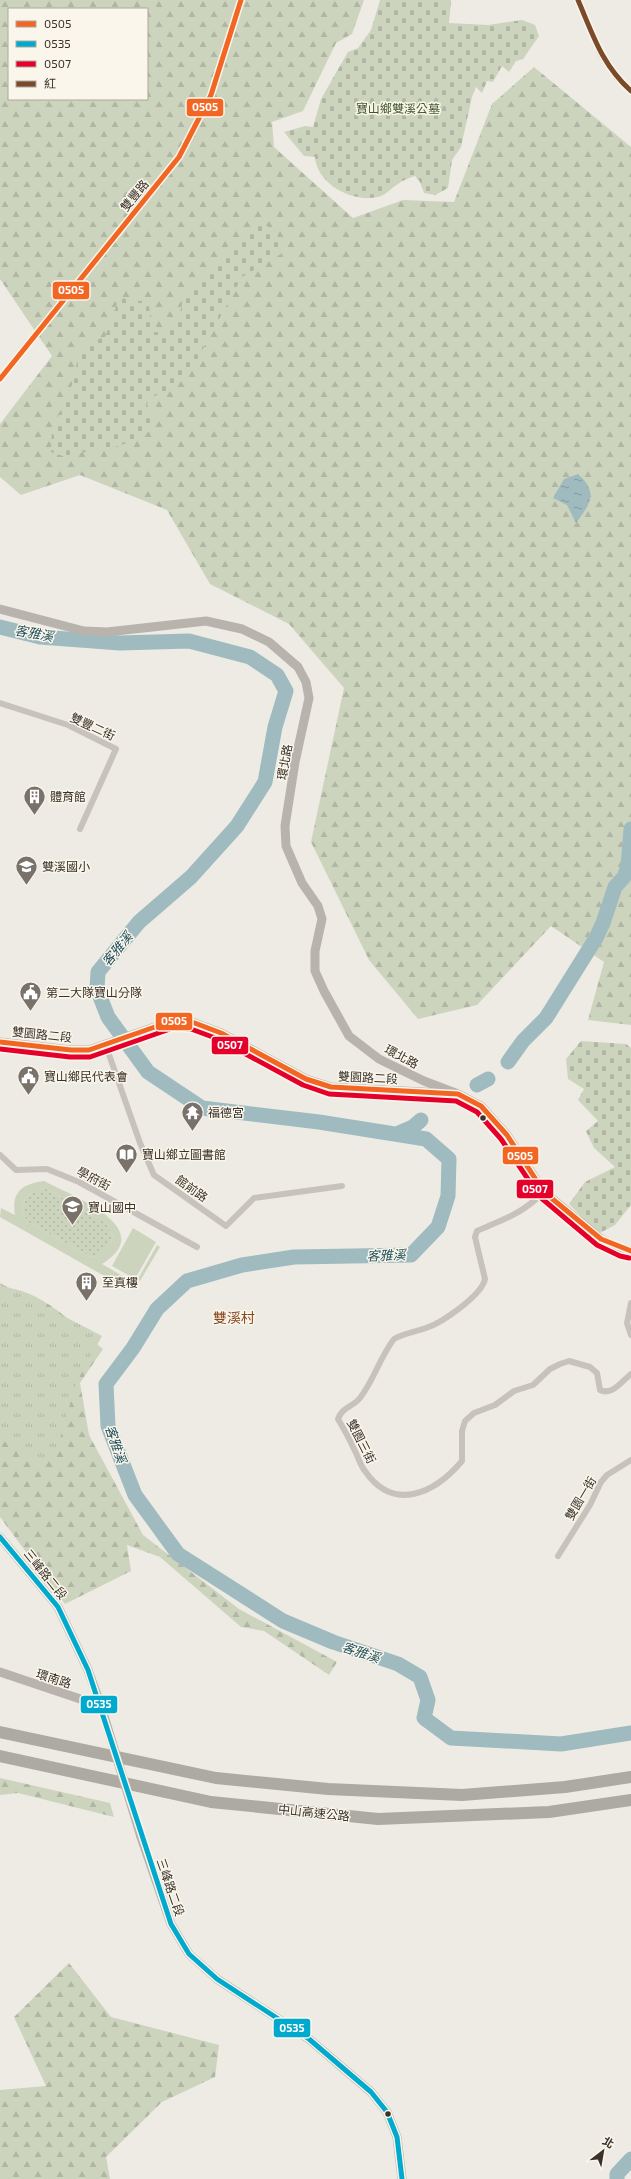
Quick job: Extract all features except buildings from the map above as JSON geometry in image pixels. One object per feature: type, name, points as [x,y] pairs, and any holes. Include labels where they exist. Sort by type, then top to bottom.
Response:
[{"type":"highway","name":"中山高速公路","points":[[0,1732],[216,1778],[328,1789],[462,1795],[565,1787],[631,1777]]},
{"type":"highway","name":"中山高速公路","points":[[0,1756],[211,1802],[378,1819],[549,1812],[631,1800]]},
{"type":"street","name":"雙豐路","points":[[0,379],[179,157],[211,95],[241,0]]},
{"type":"street","points":[[578,0],[601,55],[617,78],[631,91]]},
{"type":"street","name":"環北路","points":[[0,609],[92,632],[107,632],[206,621],[242,629],[269,642],[298,667],[306,682],[309,698],[295,762],[285,826],[286,846],[302,883],[318,906],[322,920],[315,951],[315,971],[349,1036],[379,1059],[424,1081],[458,1094]]},
{"type":"street","name":"雙豐二街","points":[[0,703],[68,725],[116,749],[80,828]]},
{"type":"street","name":"雙園路二段","points":[[0,1042],[71,1050],[89,1050],[106,1046],[150,1028],[172,1021],[192,1022],[221,1033],[306,1079],[331,1087],[458,1094],[481,1106],[507,1135],[544,1192],[601,1239],[622,1249],[631,1251]]},
{"type":"street","name":"館前路","points":[[106,1046],[140,1144],[154,1175],[226,1226],[254,1198],[342,1186]]},
{"type":"street","name":"學府街","points":[[0,1155],[16,1170],[47,1169],[79,1182],[196,1247]]},
{"type":"street","name":"雙園三街","points":[[544,1192],[529,1206],[512,1217],[477,1231],[475,1237],[485,1279],[484,1286],[460,1308],[444,1318],[427,1328],[401,1334],[394,1339],[365,1392],[358,1401],[340,1413],[338,1419],[364,1471],[381,1488],[400,1497],[411,1495],[436,1484],[462,1461],[462,1431],[465,1421],[474,1413],[495,1405],[514,1392],[533,1385],[560,1364],[569,1361],[590,1367],[597,1373],[600,1390],[605,1392],[610,1391],[631,1374]]},
{"type":"street","points":[[631,1303],[627,1323],[631,1335]]},
{"type":"street","name":"雙園一街","points":[[558,1556],[590,1505],[601,1482],[607,1475],[631,1460]]},
{"type":"street","name":"三峰路二段","points":[[0,1537],[58,1607],[88,1670],[171,1924],[189,1954],[217,1979],[309,2039],[371,2092],[387,2112],[397,2137],[402,2179]]},
{"type":"street","name":"環南路","points":[[0,1672],[101,1706]]},
{"type":"green space","points":[[0,0],[364,0],[352,34],[336,43],[303,111],[272,122],[274,147],[353,218],[403,200],[454,202],[492,104],[534,67],[631,147],[631,1025],[588,1020],[604,962],[551,926],[477,1005],[418,1019],[369,960],[311,842],[344,688],[289,624],[210,584],[167,510],[80,475],[21,495],[0,477],[0,424],[52,356],[0,279]]},
{"type":"green space","name":"寶山鄉雙溪公墓","points":[[380,0],[451,0],[449,23],[488,25],[522,20],[535,25],[539,36],[523,59],[516,61],[509,72],[502,66],[493,82],[487,81],[482,93],[476,87],[472,97],[461,147],[452,160],[448,188],[435,195],[424,193],[420,182],[415,176],[402,181],[378,197],[357,197],[347,194],[329,183],[317,167],[315,157],[304,156],[284,132],[305,126],[313,127],[321,99],[348,52],[358,48],[371,30]]},
{"type":"green space","points":[[260,222],[277,232],[281,254],[242,277],[192,369],[172,390],[152,397],[147,404],[153,422],[146,435],[119,446],[63,456],[51,452],[52,426],[63,407],[74,380],[78,354],[82,344],[105,337],[119,298],[149,302],[151,333],[176,329],[183,300],[197,279]]},
{"type":"green space","points":[[581,1041],[626,1044],[631,1048],[631,1205],[615,1225],[598,1234],[569,1204],[585,1182],[615,1167],[594,1148],[586,1131],[598,1121],[578,1100],[584,1089],[568,1079],[566,1059]]},
{"type":"green space","points":[[44,1181],[90,1204],[117,1226],[121,1238],[117,1251],[102,1264],[126,1278],[122,1286],[0,1217],[1,1208],[15,1215],[15,1200],[20,1190],[36,1182]],"holes":[[[45,1188],[106,1223],[113,1236],[111,1241],[107,1248],[99,1254],[91,1257],[28,1222],[22,1212],[25,1198],[36,1191]]]},
{"type":"green space","points":[[45,1188],[106,1223],[113,1236],[103,1253],[91,1257],[28,1222],[22,1212],[25,1198],[36,1191]]},
{"type":"green space","points":[[133,1228],[156,1242],[135,1279],[112,1266]]},
{"type":"green space","points":[[157,1245],[160,1247],[140,1281],[138,1279]]},
{"type":"green space","points":[[0,1283],[102,1336],[76,1383],[55,1456],[31,1460],[0,1438]]},
{"type":"green space","points":[[0,1287],[15,1289],[30,1294],[43,1301],[56,1309],[103,1349],[80,1383],[89,1435],[143,1535],[239,1609],[337,1662],[329,1675],[264,1631],[241,1627],[160,1557],[127,1545],[131,1571],[65,1604],[0,1517]]},
{"type":"green space","points":[[0,1778],[110,1803],[114,1817],[18,1793],[0,1795]]},
{"type":"green space","points":[[69,1963],[111,2017],[219,2045],[215,2077],[162,2102],[106,2157],[110,2179],[0,2179],[0,2090],[46,2086],[14,2017]]},
{"type":"water","points":[[578,474],[589,487],[590,498],[585,510],[576,523],[567,505],[553,498],[564,479]]},
{"type":"waterway","name":"客雅溪","points":[[0,627],[40,637],[120,643],[189,641],[250,657],[277,675],[286,691],[275,727],[265,782],[237,826],[191,877],[139,922],[98,972],[97,989],[108,1017],[148,1072],[202,1108],[319,1122],[426,1139],[449,1159],[448,1196],[438,1227],[411,1255],[294,1257],[242,1265],[187,1281],[157,1309],[133,1348],[106,1384],[108,1426],[135,1495],[178,1554],[283,1621],[333,1642],[398,1664],[420,1677],[428,1700],[424,1718],[451,1738],[561,1744],[631,1733]]},
{"type":"waterway","points":[[508,1062],[523,1041],[546,1018],[596,938],[603,923],[615,887],[624,877],[628,867],[631,829]]},
{"type":"waterway","points":[[477,1085],[488,1079]]},
{"type":"waterway","points":[[399,1133],[413,1127],[421,1120]]},
{"type":"waterway","points":[[617,2179],[617,2174],[631,2159]]},
{"type":"transit line","name":"0505","points":[[0,379],[179,157],[211,95],[241,0]]},
{"type":"transit line","name":"紅","points":[[578,0],[605,60],[621,81],[631,91]]},
{"type":"transit line","name":"0505","points":[[0,1042],[71,1050],[89,1050],[172,1021],[192,1022],[221,1033],[306,1079],[331,1087],[458,1094],[481,1106],[507,1135],[544,1192],[601,1239],[631,1251]]},
{"type":"transit line","name":"0507","points":[[0,1049],[70,1057],[90,1057],[173,1028],[191,1029],[218,1039],[303,1085],[329,1094],[456,1101],[477,1112],[501,1139],[540,1197],[597,1245],[620,1256],[629,1258]]},
{"type":"transit line","name":"0535","points":[[0,1537],[58,1607],[88,1670],[171,1924],[189,1954],[217,1979],[309,2039],[371,2092],[387,2112],[397,2137],[402,2179]]},
{"type":"place","name":"體育館","points":[[34,816]]},
{"type":"place","name":"雙溪國小","points":[[26,886]]},
{"type":"place","name":"第二大隊寶山分隊","points":[[30,1012]]},
{"type":"place","name":"寶山鄉民代表會","points":[[29,1096]]},
{"type":"place","name":"福德宮","points":[[193,1132]]},
{"type":"place","name":"寶山鄉立圖書館","points":[[127,1174]]},
{"type":"place","name":"寶山國中","points":[[73,1226]]},
{"type":"place","name":"至真樓","points":[[86,1302]]},
{"type":"district","name":"雙溪村","points":[[234,1317]]}]
